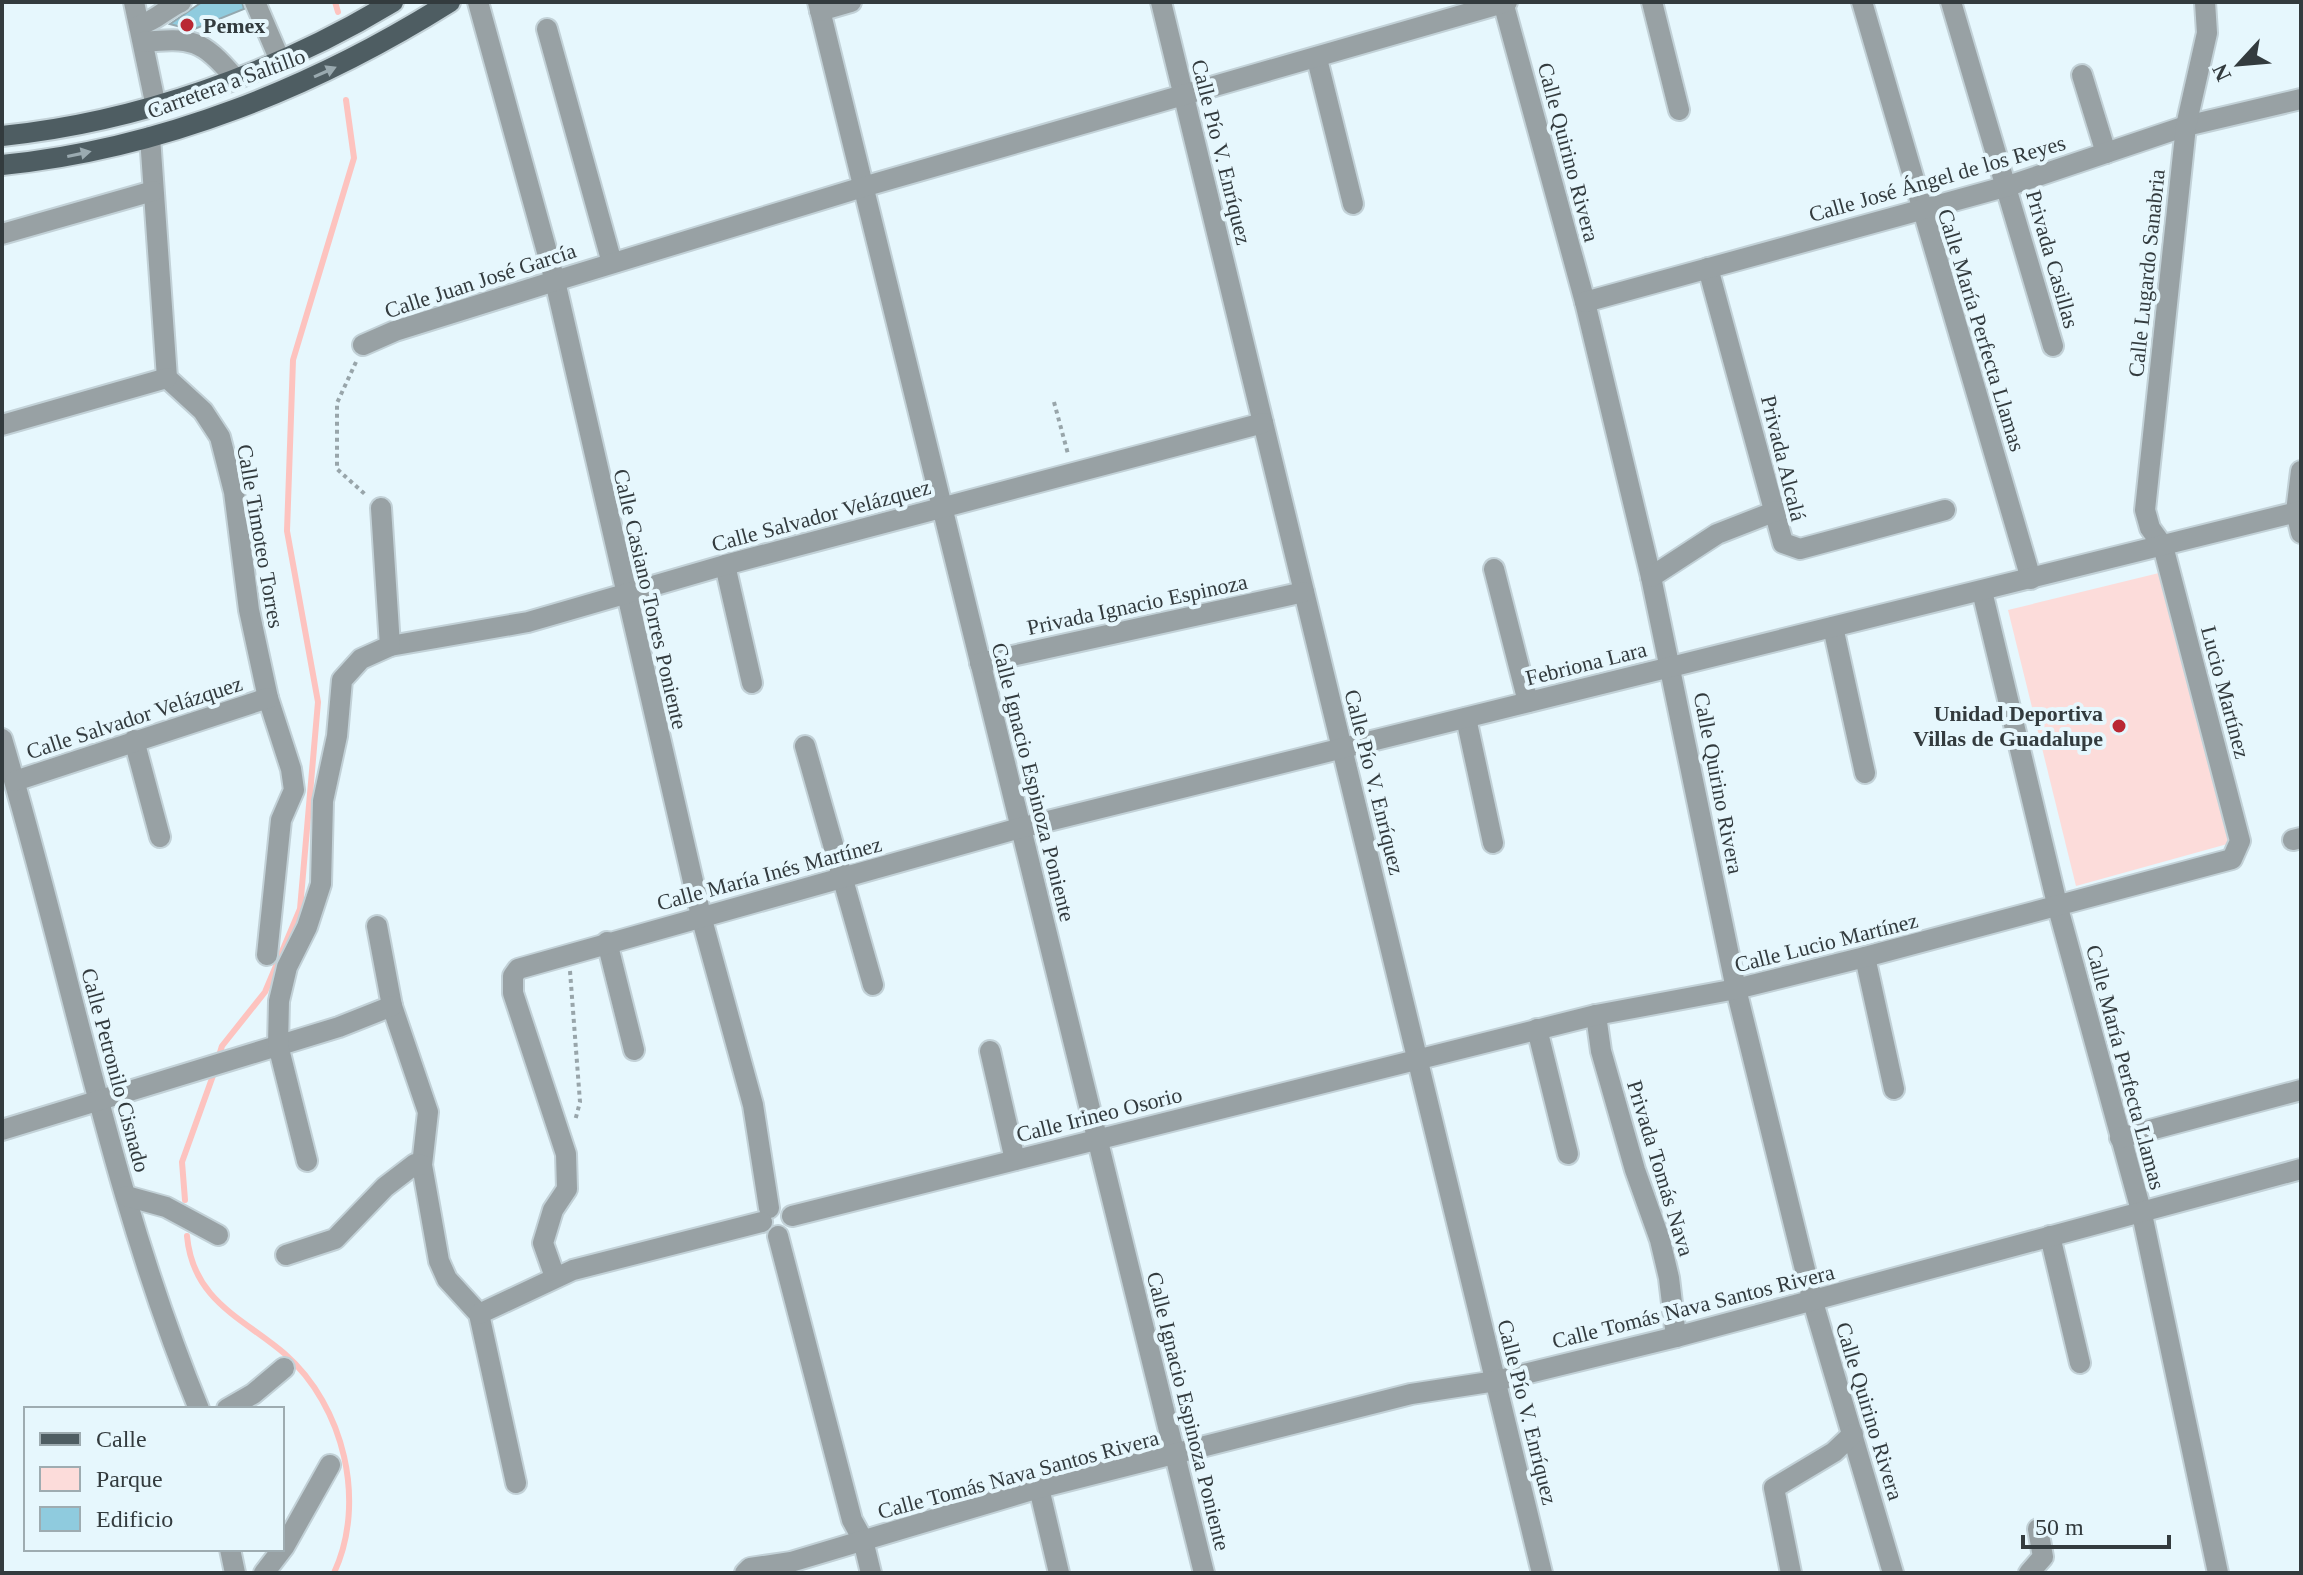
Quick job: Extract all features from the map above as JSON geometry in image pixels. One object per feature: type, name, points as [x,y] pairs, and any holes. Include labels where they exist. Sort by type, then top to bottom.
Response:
[{"type":"main road","name":"Carretera a Saltillo","points":[[2,136],[79,125],[156,107],[279,58],[393,2]]},
{"type":"main road","name":"Carretera a Saltillo","points":[[2,165],[67,157],[203,121],[341,65],[450,2]]},
{"type":"street","points":[[134,2],[156,107]]},
{"type":"street","points":[[142,34],[169,7],[181,2]]},
{"type":"street","points":[[255,2],[279,58]]},
{"type":"street","name":"Calle Casiano Torres Poniente","points":[[478,2],[555,281],[625,597],[701,916],[753,1105],[766,1215]]},
{"type":"street","points":[[819,7],[851,2]]},
{"type":"street","name":"Calle Pío V. Enríquez","points":[[1161,2],[1542,1573]]},
{"type":"street","name":"Calle Juan José García","points":[[363,345],[395,331],[863,187],[1317,59],[1505,2]]},
{"type":"street","name":"Calle Quirino Rivera","points":[[1505,2],[1585,302],[1651,577],[1736,989],[1813,1302],[1893,1573]]},
{"type":"street","points":[[1652,2],[1679,110]]},
{"type":"street","name":"Calle María Perfecta Llamas","points":[[1862,2],[2031,579]]},
{"type":"street","name":"Privada Casillas","points":[[1951,2],[2053,346]]},
{"type":"street","name":"Calle Lugardo Sanabria","points":[[2163,546],[2150,528],[2145,510],[2186,126],[2207,33],[2205,2]]},
{"type":"street","name":"Calle Ignacio Espinoza Poniente","points":[[819,7],[1204,1573]]},
{"type":"street","points":[[547,29],[612,263]]},
{"type":"street","points":[[142,34],[181,38],[210,49],[234,77]]},
{"type":"street","points":[[1317,59],[1353,204]]},
{"type":"street","points":[[2082,75],[2106,153]]},
{"type":"street","name":"Calle José Ángel de los Reyes","points":[[1585,302],[2008,186],[2186,126],[2301,99]]},
{"type":"street","points":[[2,425],[167,378],[150,137]]},
{"type":"street","points":[[2,234],[153,191]]},
{"type":"street","name":"Privada Alcalá","points":[[1708,268],[1776,511],[1780,539],[1800,549],[1945,510]]},
{"type":"street","name":"Calle Timoteo Torres","points":[[167,378],[203,411],[220,437],[234,492],[249,610],[268,698],[281,731],[294,790]]},
{"type":"street","name":"Calle Salvador Velázquez","points":[[390,646],[528,622],[625,597],[725,565],[1263,423]]},
{"type":"street","points":[[2301,471],[2301,533]]},
{"type":"street","points":[[307,1161],[278,1045],[279,1001],[287,967],[321,884],[319,857],[325,845],[323,801],[337,736],[342,680],[361,659],[390,646],[381,508]]},
{"type":"street","points":[[1651,577],[1717,534],[1776,511]]},
{"type":"street","name":"Febriona Lara","points":[[1020,828],[2299,511]]},
{"type":"street","name":"Lucio Martínez","points":[[2163,546],[2240,841],[2238,850]]},
{"type":"street","points":[[725,565],[752,683]]},
{"type":"street","points":[[1494,569],[1528,702]]},
{"type":"street","name":"Calle María Perfecta Llamas","points":[[1982,591],[2058,908],[2142,1214],[2216,1566]]},
{"type":"street","name":"Privada Ignacio Espinoza","points":[[980,663],[1304,592]]},
{"type":"street","points":[[1833,627],[1865,773]]},
{"type":"street","name":"Calle Salvador Velázquez","points":[[15,781],[268,698]]},
{"type":"street","points":[[1466,718],[1493,843]]},
{"type":"street","name":"Calle Petronilo Cisnado","points":[[2,739],[98,1103],[157,1300],[198,1407]]},
{"type":"street","points":[[134,740],[160,837]]},
{"type":"street","points":[[805,746],[840,878],[873,985]]},
{"type":"street","points":[[267,955],[281,820],[294,790],[323,801]]},
{"type":"street","name":"Calle María Inés Martínez","points":[[566,1154],[513,993],[513,976],[518,969],[1020,828]]},
{"type":"street","name":"Calle Lucio Martínez","points":[[1417,1059],[1596,1015],[1736,989],[2058,908],[2232,859],[2238,850]]},
{"type":"street","points":[[377,926],[392,1006],[428,1112],[422,1165],[439,1261],[447,1279],[479,1314],[516,1483]]},
{"type":"street","points":[[607,942],[634,1050]]},
{"type":"street","points":[[1865,957],[1894,1089]]},
{"type":"street","points":[[2,1130],[339,1027],[392,1006]]},
{"type":"street","name":"Privada Tomás Nava","points":[[1596,1015],[1601,1051],[1669,1278],[1676,1337]]},
{"type":"street","points":[[1537,1029],[1568,1154]]},
{"type":"street","points":[[990,1051],[1015,1160]]},
{"type":"street","name":"Calle Irineo Osorio","points":[[792,1216],[1417,1059]]},
{"type":"street","points":[[2120,1138],[2301,1090]]},
{"type":"street","points":[[555,1277],[543,1243],[553,1210],[567,1189],[566,1154]]},
{"type":"street","points":[[286,1255],[335,1239],[385,1187],[415,1164],[422,1165]]},
{"type":"street","name":"Calle Tomás Nava Santos Rivera","points":[[745,1573],[750,1568],[791,1562],[1039,1488],[1177,1456],[1397,1397],[1496,1381],[1676,1337],[2301,1169]]},
{"type":"street","points":[[126,1196],[166,1207],[218,1235]]},
{"type":"street","points":[[479,1314],[555,1277],[766,1215],[782,1206],[792,1216],[790,1229],[778,1236]]},
{"type":"street","points":[[766,1215],[768,1232],[778,1236]]},
{"type":"street","points":[[778,1236],[852,1520],[863,1540],[871,1573]]},
{"type":"street","points":[[2050,1236],[2080,1363]]},
{"type":"street","points":[[230,1407],[253,1394],[284,1368]]},
{"type":"street","points":[[1791,1573],[1774,1488],[1834,1452],[1853,1434]]},
{"type":"street","points":[[284,1547],[330,1465]]},
{"type":"street","points":[[1039,1488],[1059,1573]]},
{"type":"street","points":[[2029,1573],[2043,1557],[2038,1529]]},
{"type":"street","points":[[230,1551],[235,1573]]},
{"type":"street","points":[[264,1573],[281,1551]]},
{"type":"path","points":[[363,345],[337,403],[337,469],[381,508]]},
{"type":"path","points":[[1054,402],[1073,472]]},
{"type":"path","points":[[566,1154],[580,1102],[569,953]]},
{"type":"green space","name":"Unidad Deportiva Villas de Guadalupe","points":[[2163,572],[2231,843],[2076,886],[2008,610]]},
{"type":"building","name":"Pemex","points":[[202,2],[242,2],[244,9],[192,30],[170,24]]},
{"type":"waterway","points":[[335,2],[338,12]]},
{"type":"waterway","points":[[218,1059],[222,1046],[265,992],[300,909],[318,702],[287,531],[293,360],[354,158],[346,100]]},
{"type":"waterway","points":[[185,1200],[182,1162],[215,1070]]},
{"type":"waterway","points":[[187,1236],[191,1258],[210,1292],[222,1306],[285,1354],[305,1375],[335,1427],[349,1486],[349,1516],[344,1545],[334,1573]]},
{"type":"place","name":"Pemex","points":[[187,25]]},
{"type":"place","name":"Unidad Deportiva Villas de Guadalupe","points":[[2119,726]]}]
